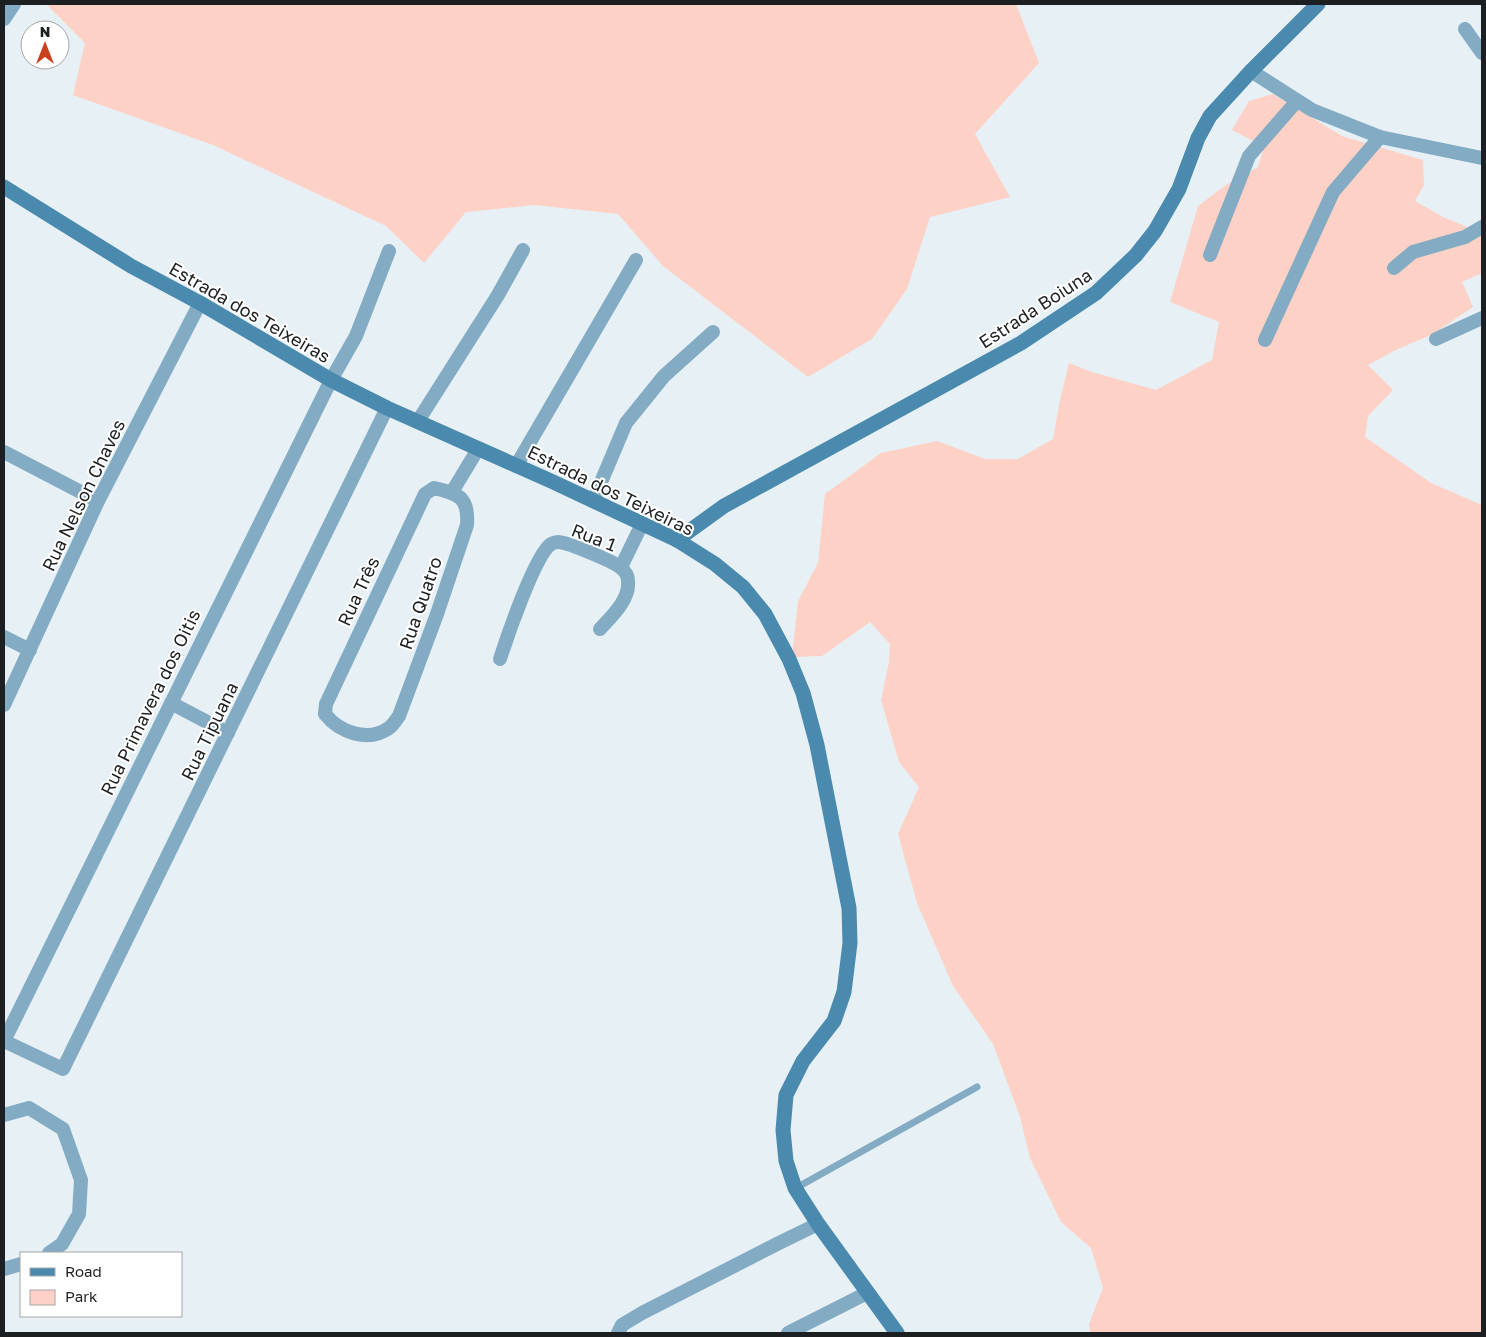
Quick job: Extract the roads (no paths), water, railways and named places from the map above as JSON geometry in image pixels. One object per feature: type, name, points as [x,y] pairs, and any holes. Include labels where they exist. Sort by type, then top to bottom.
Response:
[{"type":"street","points":[[4,20],[14,4]]},
{"type":"street","name":"Estrada Boiuna","points":[[676,540],[724,506],[1021,343],[1096,293],[1136,256],[1155,231],[1179,189],[1198,138],[1210,116],[1250,71],[1318,4]]},
{"type":"street","points":[[1465,29],[1482,52]]},
{"type":"street","points":[[1250,71],[1312,110],[1380,137],[1482,158]]},
{"type":"street","points":[[1210,255],[1249,156],[1297,101]]},
{"type":"street","points":[[1265,340],[1333,192],[1380,137]]},
{"type":"street","name":"Estrada dos Teixeiras","points":[[4,187],[131,266],[200,303],[331,380],[387,408],[676,540],[715,564],[743,587],[765,614],[788,659],[802,693],[816,745],[847,899],[850,943],[844,992],[834,1021],[803,1060],[786,1096],[782,1130],[786,1161],[795,1188],[818,1224],[896,1333]]},
{"type":"street","points":[[1394,268],[1413,252],[1465,237],[1482,227]]},
{"type":"street","points":[[418,421],[498,294],[522,250]]},
{"type":"street","name":"Rua Primavera dos Oitis","points":[[4,1041],[331,380],[356,336],[389,251]]},
{"type":"street","points":[[516,466],[636,260]]},
{"type":"street","name":"Rua Nelson Chaves","points":[[4,705],[98,501],[200,303]]},
{"type":"street","points":[[1436,339],[1482,318]]},
{"type":"street","points":[[593,501],[626,423],[664,376],[713,332]]},
{"type":"street","name":"Rua Tipuana","points":[[4,1041],[63,1069],[387,408]]},
{"type":"street","points":[[452,492],[478,448]]},
{"type":"street","points":[[4,452],[98,501]]},
{"type":"street","name":"Rua Três","points":[[399,716],[389,728],[367,736],[352,733],[332,723],[325,714],[326,704],[425,494],[434,488],[452,492]]},
{"type":"street","name":"Rua Quatro","points":[[399,716],[437,614],[467,525],[468,510],[464,501],[452,492]]},
{"type":"street","points":[[621,567],[642,524]]},
{"type":"street","name":"Rua 1","points":[[500,658],[517,610],[544,551],[552,543],[569,544],[621,567],[627,576],[628,590],[618,609],[600,629]]},
{"type":"street","points":[[4,637],[30,650]]},
{"type":"street","points":[[171,702],[228,733]]},
{"type":"street","points":[[4,1115],[29,1108],[63,1129],[81,1180],[79,1214],[62,1244],[50,1252]]},
{"type":"street","points":[[618,1333],[622,1325],[642,1313],[818,1224]]},
{"type":"street","points":[[4,1270],[20,1264]]},
{"type":"street","points":[[788,1333],[867,1293]]},
{"type":"lane","points":[[795,1188],[977,1087]]}]
